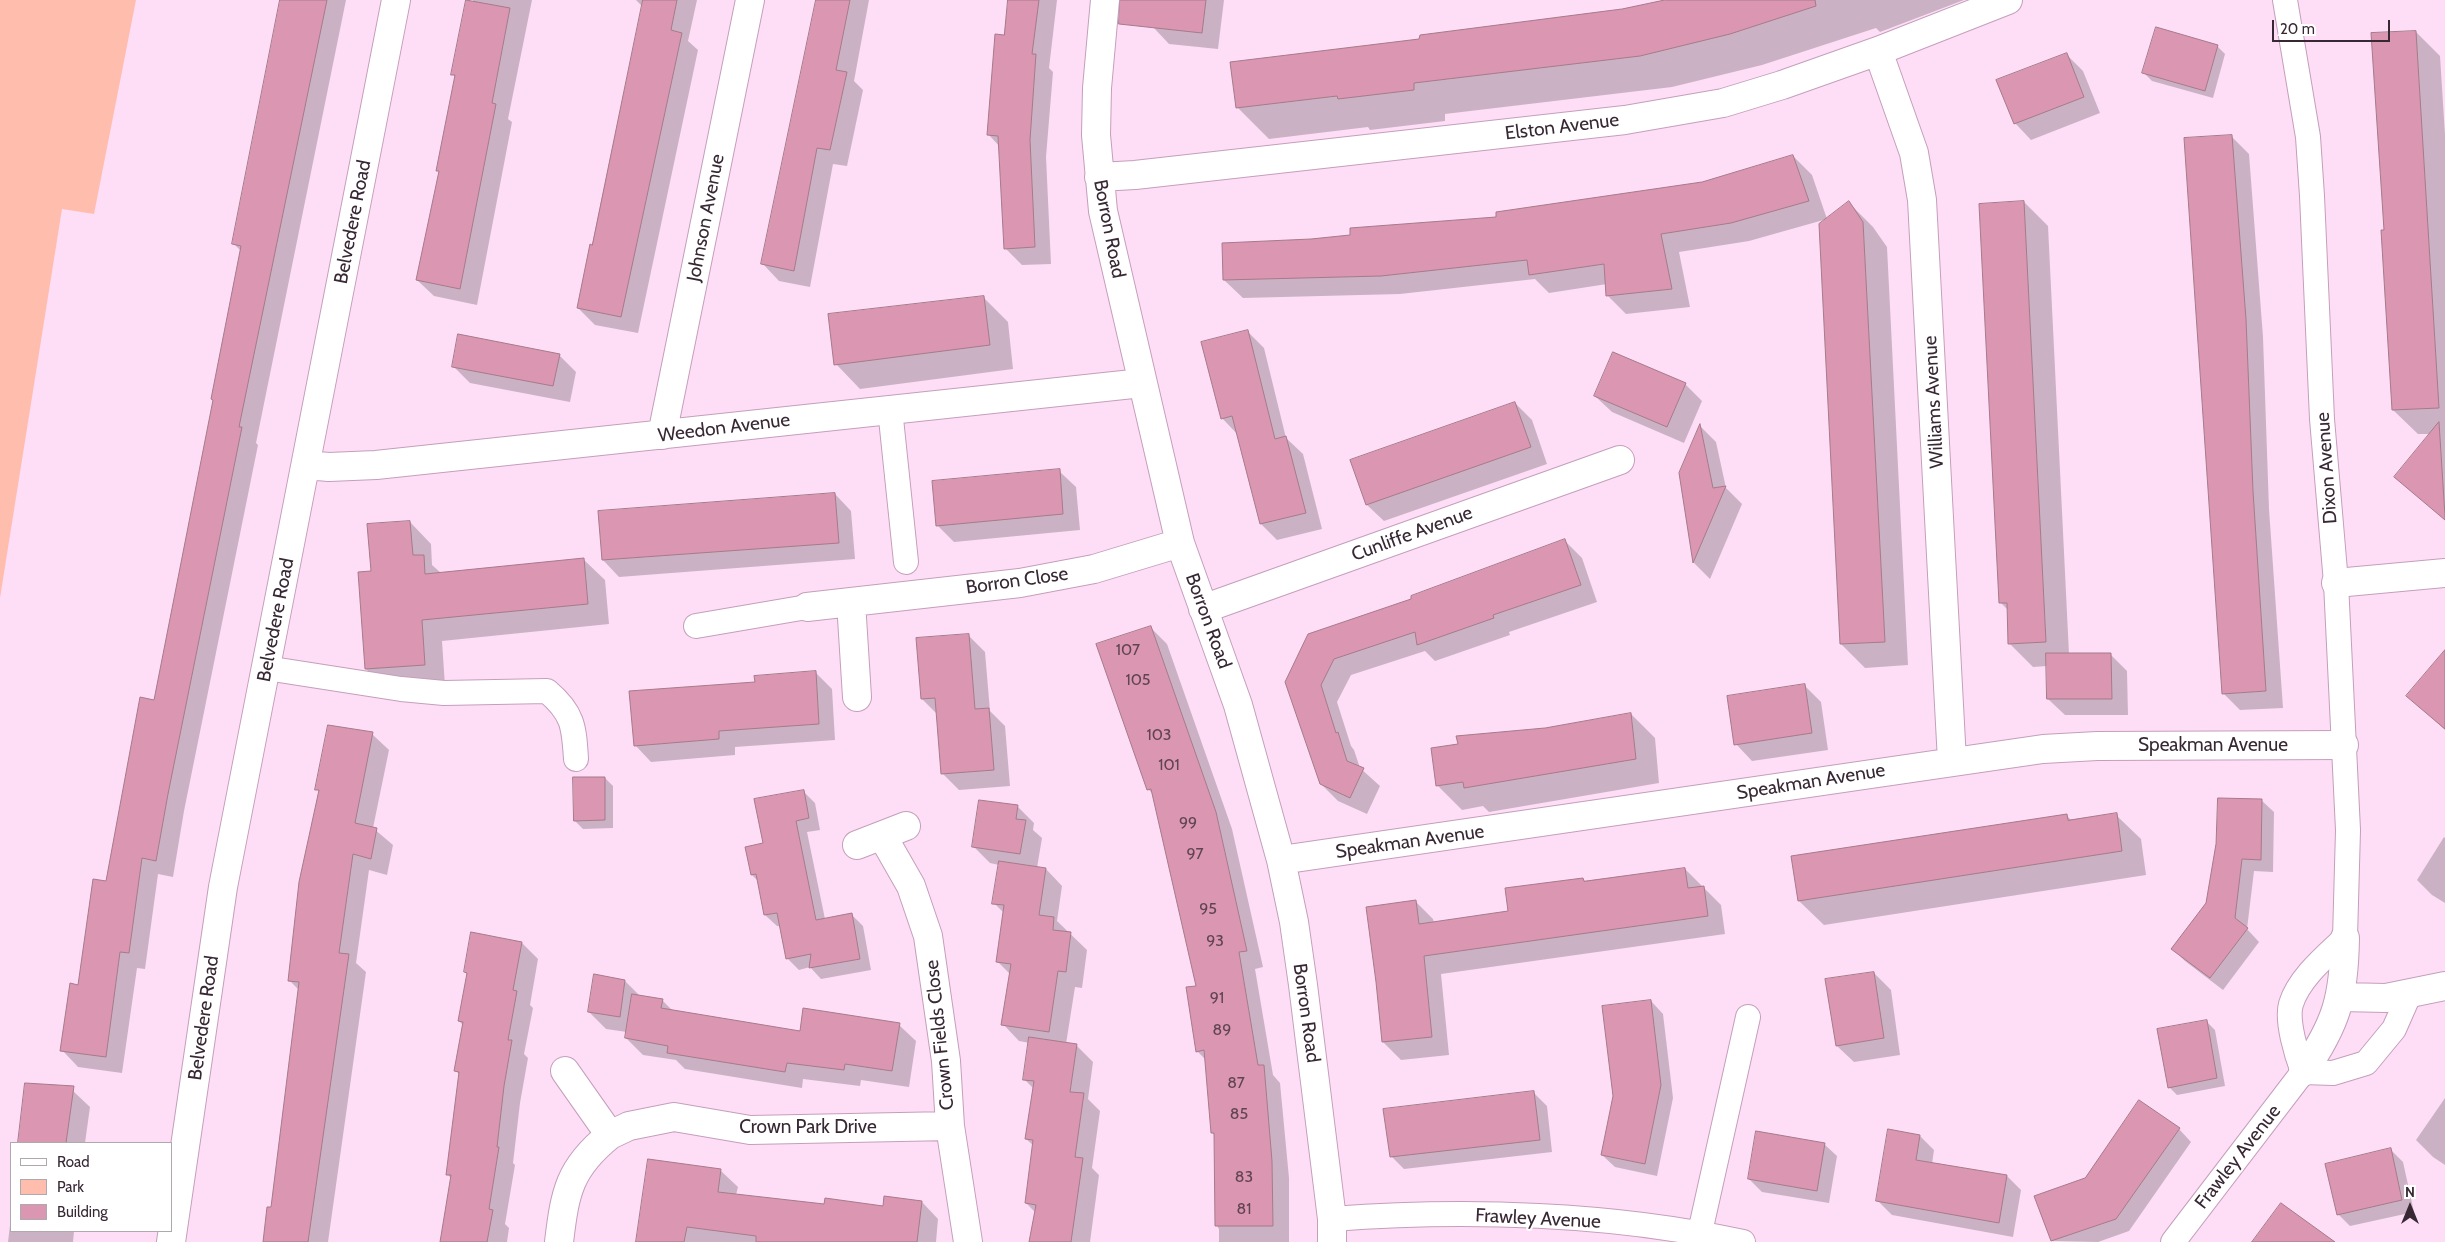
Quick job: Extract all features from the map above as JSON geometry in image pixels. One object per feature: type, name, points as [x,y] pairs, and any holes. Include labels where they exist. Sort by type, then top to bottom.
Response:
[{"type":"street","name":"Belvedere Road","points":[[171,1242],[223,886],[396,0]]},
{"type":"street","name":"Johnson Avenue","points":[[662,435],[750,0]]},
{"type":"street","name":"Borron Road","points":[[1105,0],[1097,88],[1099,177],[1103,211],[1180,543],[1238,705],[1281,860],[1294,922],[1303,985],[1332,1231]]},
{"type":"street","name":"Elston Avenue","points":[[1099,177],[1155,173],[1625,120],[1723,103],[1782,85],[1878,51],[2008,0]]},
{"type":"street","name":"Williams Avenue","points":[[1878,51],[1914,153],[1922,200],[1952,761]]},
{"type":"street","name":"Weedon Avenue","points":[[306,465],[376,466],[890,408],[1142,383]]},
{"type":"street","name":"Cunliffe Avenue","points":[[1203,609],[1620,460]]},
{"type":"street","name":"Borron Close","points":[[808,607],[1029,581],[1094,569],[1180,543]]},
{"type":"street","points":[[2336,583],[2445,573]]},
{"type":"street","points":[[851,602],[858,697]]},
{"type":"street","name":"Speakman Avenue","points":[[1281,860],[2043,749],[2097,746],[2344,745]]},
{"type":"street","name":"Crown Fields Close","points":[[857,845],[894,832],[928,936],[946,1061],[950,1126],[968,1242]]},
{"type":"street","name":"Dixon Avenue","points":[[2341,997],[2345,938]]},
{"type":"street","points":[[2341,997],[2386,998],[2409,995],[2445,986]]},
{"type":"street","name":"Frawley Avenue","points":[[2303,1072],[2324,1041],[2341,997]]},
{"type":"street","points":[[565,1070],[610,1135]]},
{"type":"street","name":"Crown Park Drive","points":[[559,1242],[564,1198],[575,1171],[594,1148],[610,1135],[629,1126],[674,1117],[750,1130],[950,1126]]},
{"type":"lane","name":"Dixon Avenue","points":[[2285,0],[2308,137],[2322,419],[2336,583],[2348,830],[2345,938]]},
{"type":"lane","points":[[890,408],[906,562]]},
{"type":"lane","name":"Borron Close","points":[[696,626],[808,607]]},
{"type":"lane","points":[[266,668],[410,690],[444,693],[547,691],[564,705],[574,732],[576,759]]},
{"type":"lane","points":[[2345,938],[2297,989],[2290,1006],[2293,1044],[2303,1072],[2333,1073],[2366,1063],[2394,1029],[2409,995]]},
{"type":"lane","points":[[1700,1232],[1748,1018]]},
{"type":"lane","name":"Frawley Avenue","points":[[2173,1242],[2303,1072]]},
{"type":"lane","name":"Frawley Avenue","points":[[1332,1231],[1452,1215],[1546,1216],[1700,1232],[1743,1242]]},
{"type":"green space","points":[[0,0],[136,0],[94,214],[62,209],[0,598]]},
{"type":"building","points":[[280,0],[327,0],[239,427],[242,427],[156,861],[142,858],[129,953],[120,952],[106,1057],[60,1051],[70,983],[78,985],[93,879],[106,881],[140,697],[154,700],[241,246],[232,244]]},
{"type":"building","points":[[466,0],[510,8],[492,103],[496,104],[460,289],[416,280],[439,171],[436,171],[455,75],[451,75]]},
{"type":"building","points":[[643,0],[677,0],[671,30],[682,33],[621,317],[577,308]]},
{"type":"building","points":[[816,0],[850,0],[836,70],[847,72],[830,150],[817,148],[794,271],[761,264]]},
{"type":"building","points":[[1008,0],[1039,0],[1032,54],[1036,54],[1030,140],[1035,247],[1004,249],[998,136],[987,135],[995,34],[1004,35]]},
{"type":"building","points":[[1120,0],[1206,0],[1202,33],[1119,24]]},
{"type":"building","points":[[1665,0],[1815,0],[1816,6],[1730,34],[1640,56],[1414,83],[1414,90],[1338,99],[1337,96],[1236,108],[1230,62],[1419,39],[1420,35],[1622,9]]},
{"type":"building","points":[[2156,27],[2218,45],[2205,91],[2142,73]]},
{"type":"building","points":[[2416,31],[2439,408],[2392,410],[2381,230],[2384,230],[2371,33]]},
{"type":"building","points":[[2067,53],[2084,97],[2014,124],[1996,80]]},
{"type":"building","points":[[2232,135],[2246,319],[2253,491],[2266,691],[2222,694],[2184,138]]},
{"type":"building","points":[[1793,155],[1809,201],[1731,223],[1661,234],[1672,289],[1606,296],[1604,264],[1529,275],[1527,260],[1381,276],[1223,280],[1222,243],[1311,239],[1350,235],[1350,228],[1496,217],[1496,212],[1702,182]]},
{"type":"building","points":[[1849,201],[1863,222],[1885,642],[1840,644],[1819,224]]},
{"type":"building","points":[[2024,201],[2046,642],[2008,644],[2007,603],[1999,603],[1979,204]]},
{"type":"building","points":[[984,296],[990,345],[834,365],[828,314]]},
{"type":"building","points":[[1248,330],[1275,439],[1286,436],[1306,513],[1260,524],[1232,416],[1221,419],[1201,342]]},
{"type":"building","points":[[458,334],[560,354],[553,386],[452,367]]},
{"type":"building","points":[[1613,352],[1686,383],[1667,427],[1594,396]]},
{"type":"building","points":[[1515,402],[1531,447],[1366,505],[1350,460]]},
{"type":"building","points":[[2439,422],[2445,516],[2445,520],[2394,477]]},
{"type":"building","points":[[1700,424],[1713,488],[1726,486],[1693,563],[1679,473]]},
{"type":"building","points":[[1060,469],[1063,514],[936,526],[932,481]]},
{"type":"building","points":[[835,493],[839,543],[602,560],[598,511]]},
{"type":"building","points":[[410,521],[413,555],[424,555],[425,574],[584,558],[588,604],[422,620],[425,665],[365,669],[358,572],[371,571],[367,524]]},
{"type":"building","points":[[1565,539],[1581,585],[1493,615],[1494,618],[1417,645],[1415,632],[1334,659],[1321,685],[1347,761],[1364,768],[1350,798],[1320,784],[1285,682],[1308,634],[1411,599],[1411,596]]},
{"type":"building","points":[[1151,626],[1216,812],[1247,951],[1239,952],[1258,1065],[1264,1065],[1272,1161],[1273,1226],[1215,1226],[1214,1133],[1211,1133],[1204,1050],[1196,1052],[1186,987],[1196,986],[1151,789],[1147,790],[1096,644]]},
{"type":"building","points":[[969,634],[975,709],[989,708],[994,770],[941,774],[935,698],[921,699],[916,638]]},
{"type":"building","points":[[2445,650],[2445,729],[2406,696]]},
{"type":"building","points":[[2046,653],[2111,653],[2112,699],[2047,699]]},
{"type":"building","points":[[816,671],[819,724],[719,731],[719,739],[634,746],[629,691],[755,682],[754,676]]},
{"type":"building","points":[[1805,684],[1812,733],[1734,745],[1727,696]]},
{"type":"building","points":[[1631,713],[1636,759],[1464,788],[1463,782],[1436,786],[1431,748],[1458,744],[1456,736],[1545,728]]},
{"type":"building","points":[[328,725],[373,732],[355,823],[377,828],[371,859],[353,854],[339,953],[349,954],[308,1242],[263,1242],[267,1207],[271,1207],[299,982],[288,981],[299,882],[319,790],[315,790]]},
{"type":"building","points":[[573,777],[605,777],[605,820],[574,821]]},
{"type":"building","points":[[804,790],[809,818],[796,821],[816,920],[852,913],[860,959],[809,968],[811,954],[786,959],[777,913],[764,915],[756,874],[751,875],[745,847],[763,843],[754,799]]},
{"type":"building","points":[[2218,798],[2262,799],[2261,860],[2242,859],[2235,918],[2248,928],[2210,978],[2171,949],[2206,903],[2216,844]]},
{"type":"building","points":[[979,800],[1018,805],[1016,819],[1026,820],[1020,854],[972,847]]},
{"type":"building","points":[[2117,813],[2122,851],[1798,901],[1791,856],[2067,814],[2068,820]]},
{"type":"building","points":[[999,861],[1046,868],[1039,915],[1054,917],[1053,930],[1071,932],[1066,972],[1058,971],[1049,1032],[1001,1025],[1011,964],[996,962],[1004,905],[992,904]]},
{"type":"building","points":[[1685,868],[1688,888],[1704,886],[1708,916],[1424,956],[1432,1037],[1382,1042],[1366,907],[1416,900],[1419,924],[1508,911],[1505,888],[1583,878],[1584,881]]},
{"type":"building","points":[[471,932],[522,942],[513,990],[517,991],[508,1040],[512,1040],[504,1086],[497,1147],[499,1147],[489,1209],[493,1210],[487,1242],[440,1242],[451,1175],[446,1175],[459,1072],[454,1071],[463,1022],[458,1021],[467,973],[464,972]]},
{"type":"building","points":[[1874,972],[1884,1038],[1836,1046],[1825,979]]},
{"type":"building","points":[[594,974],[625,980],[620,1017],[588,1012]]},
{"type":"building","points":[[632,994],[663,999],[661,1008],[800,1031],[803,1008],[900,1023],[892,1071],[845,1064],[844,1070],[787,1063],[785,1072],[667,1053],[668,1046],[625,1038]]},
{"type":"building","points":[[1651,1000],[1661,1085],[1645,1164],[1601,1155],[1613,1096],[1602,1006]]},
{"type":"building","points":[[2207,1020],[2217,1078],[2168,1088],[2157,1029]]},
{"type":"building","points":[[1029,1037],[1077,1044],[1070,1092],[1084,1093],[1075,1157],[1083,1158],[1071,1242],[1029,1242],[1036,1205],[1025,1203],[1033,1140],[1025,1139],[1034,1081],[1023,1080]]},
{"type":"building","points":[[25,1083],[74,1086],[66,1142],[18,1142]]},
{"type":"building","points":[[1534,1091],[1540,1140],[1390,1157],[1383,1109]]},
{"type":"building","points":[[2139,1100],[2180,1128],[2116,1219],[2051,1241],[2034,1196],[2085,1178]]},
{"type":"building","points":[[1888,1129],[1920,1135],[1916,1160],[2007,1175],[1999,1223],[1876,1201]]},
{"type":"building","points":[[1756,1131],[1825,1143],[1817,1191],[1748,1179]]},
{"type":"building","points":[[2391,1148],[2402,1200],[2337,1215],[2325,1164]]},
{"type":"building","points":[[648,1159],[721,1169],[718,1192],[824,1204],[825,1198],[883,1206],[884,1196],[922,1201],[917,1242],[756,1242],[756,1236],[687,1227],[684,1242],[636,1242]]},
{"type":"building","points":[[2281,1203],[2335,1242],[2252,1242]]}]
